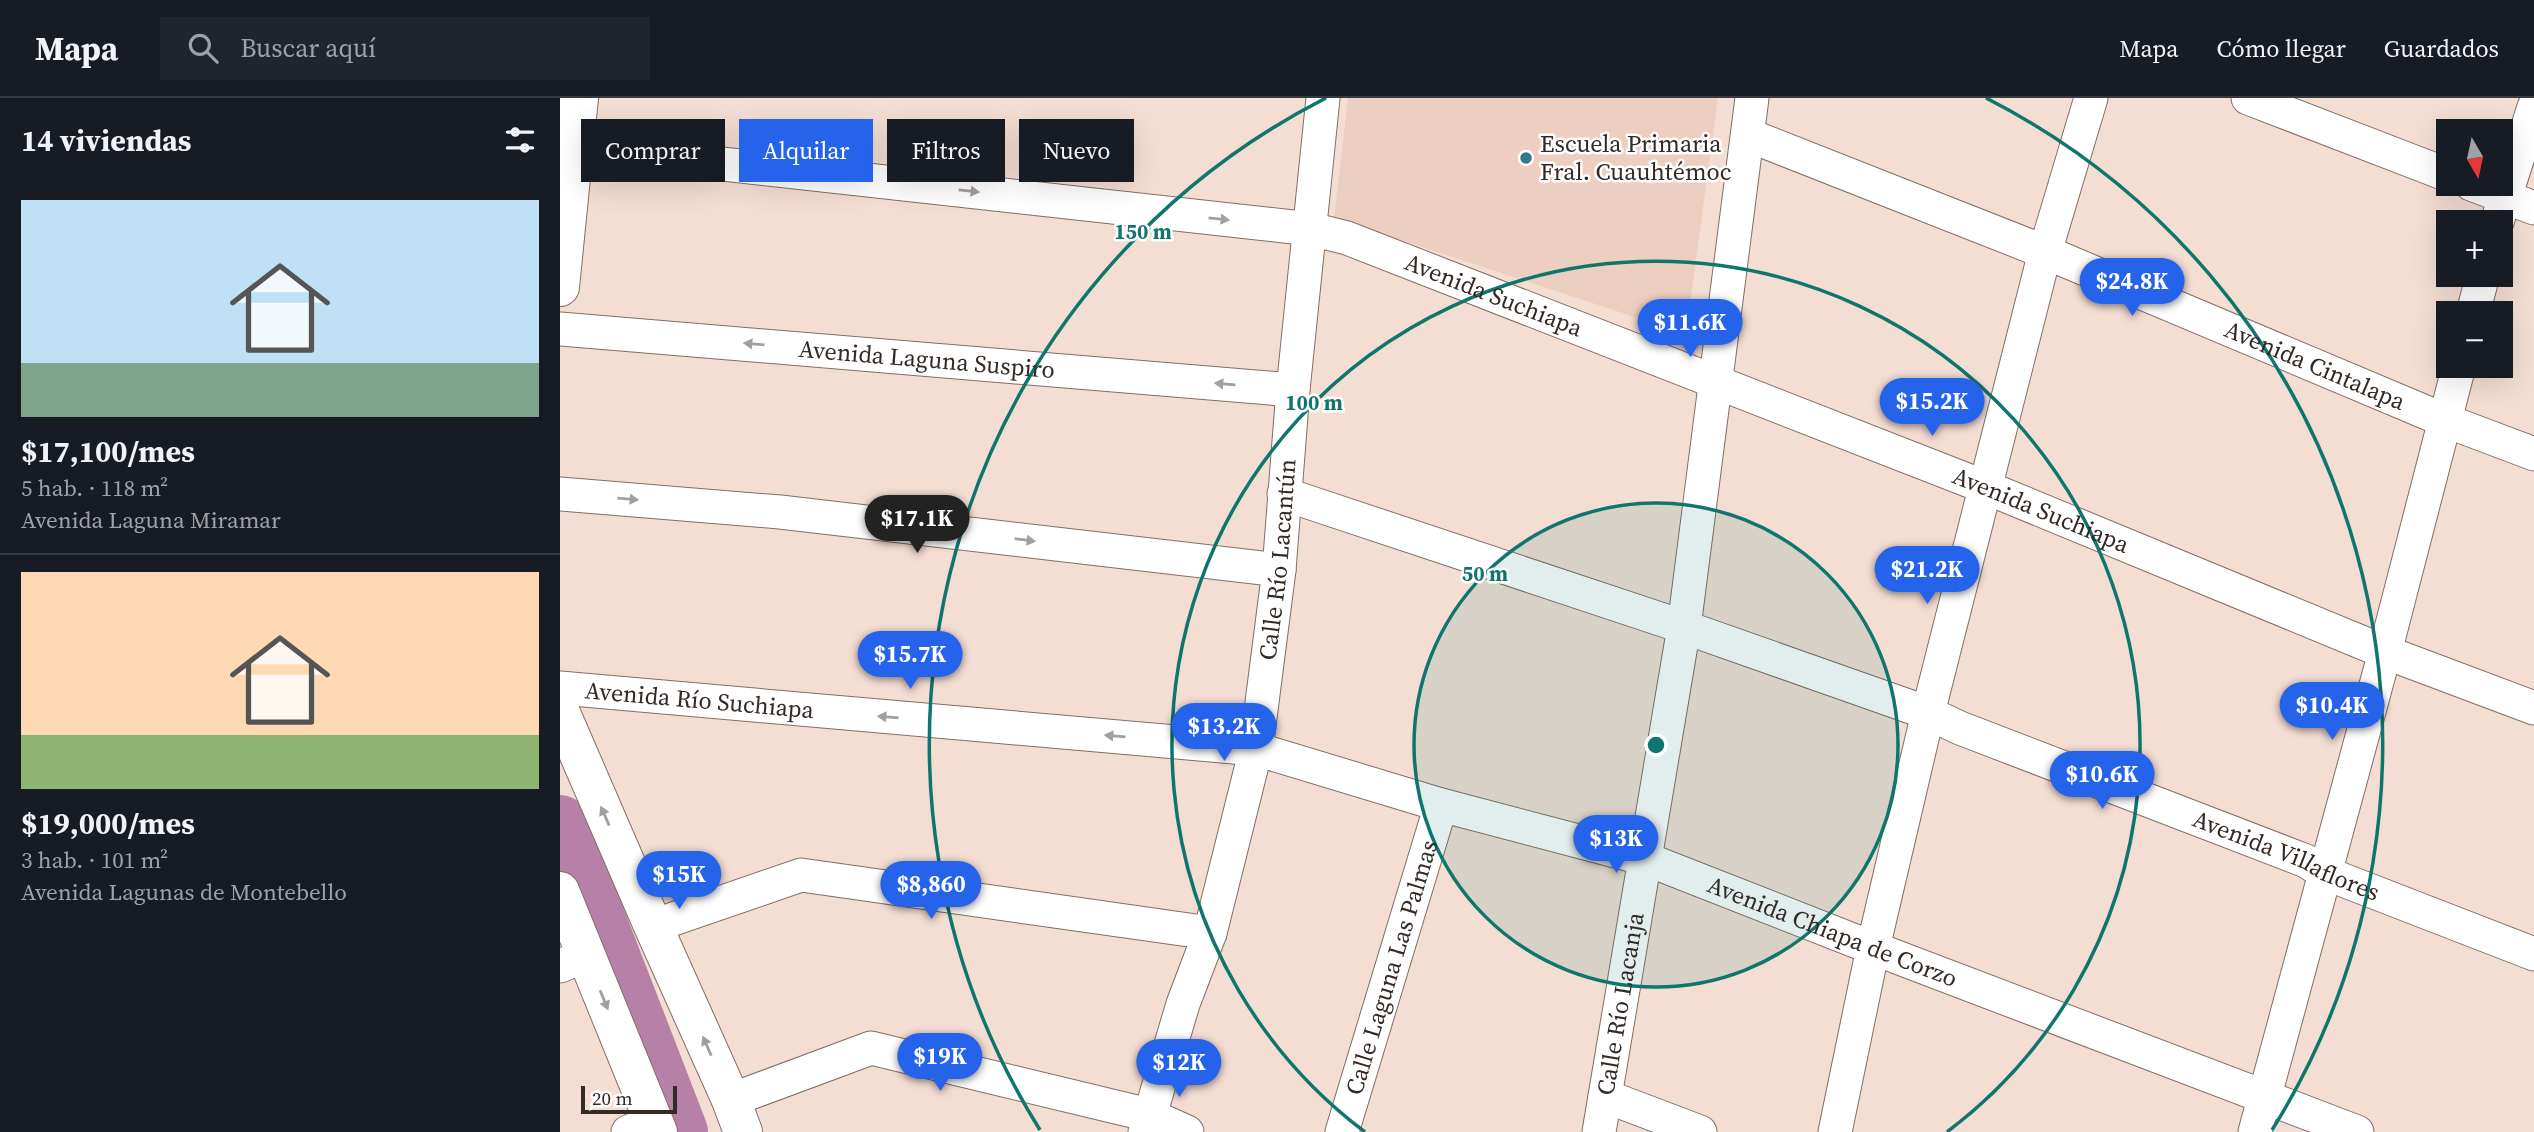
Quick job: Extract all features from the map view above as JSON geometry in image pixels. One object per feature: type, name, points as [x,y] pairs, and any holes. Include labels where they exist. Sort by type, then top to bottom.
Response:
[{"type":"street","points":[[560,287],[567,146],[579,98]]},
{"type":"street","name":"Calle Río Lacantún","points":[[1147,1124],[1183,1004],[1210,933],[1256,749],[1279,570],[1293,390],[1323,98]]},
{"type":"street","name":"Calle Río Lacanja","points":[[1599,1132],[1684,627],[1752,98]]},
{"type":"street","points":[[1835,1132],[1872,948],[1928,713],[2045,252],[2091,98]]},
{"type":"street","points":[[2248,98],[2436,170]]},
{"type":"street","points":[[2491,196],[2512,209],[2534,107]]},
{"type":"street","name":"Avenida Cintalapa","points":[[1748,135],[2045,252],[2444,420],[2534,454]]},
{"type":"street","name":"Avenida Suchiapa","points":[[567,146],[1311,229],[1347,238],[1985,487],[2385,652],[2534,708]]},
{"type":"street","name":"Avenida Laguna Suspiro","points":[[560,329],[1293,390]]},
{"type":"street","points":[[2255,1132],[2385,652],[2456,378]]},
{"type":"street","points":[[560,494],[780,512],[1279,570]]},
{"type":"street","name":"Avenida Villaflores","points":[[1284,494],[1684,627],[1928,713],[2306,861],[2325,873],[2534,954]]},
{"type":"street","name":"Avenida Río Suchiapa","points":[[560,688],[1256,749]]},
{"type":"street","points":[[560,711],[737,1116],[871,1048],[1147,1124],[1186,1132]]},
{"type":"street","name":"Avenida Chiapa de Corzo","points":[[1256,749],[1441,805],[1646,859],[2357,1132]]},
{"type":"street","name":"Calle Laguna Las Palmas","points":[[1342,1132],[1441,805]]},
{"type":"street","points":[[653,926],[801,875],[1210,933]]},
{"type":"street","points":[[560,891],[573,960],[647,1128]]},
{"type":"street","points":[[1605,1096],[1700,1132]]},
{"type":"shaded area","name":"Escuela Primaria Fral. Cuauhtémoc","points":[[1348,98],[1718,98],[1686,334],[1334,218]]},
{"type":"waterway","points":[[560,824],[679,1132]]},
{"type":"place","name":"Escuela Primaria Fral. Cuauhtémoc","points":[[1526,158]]}]
